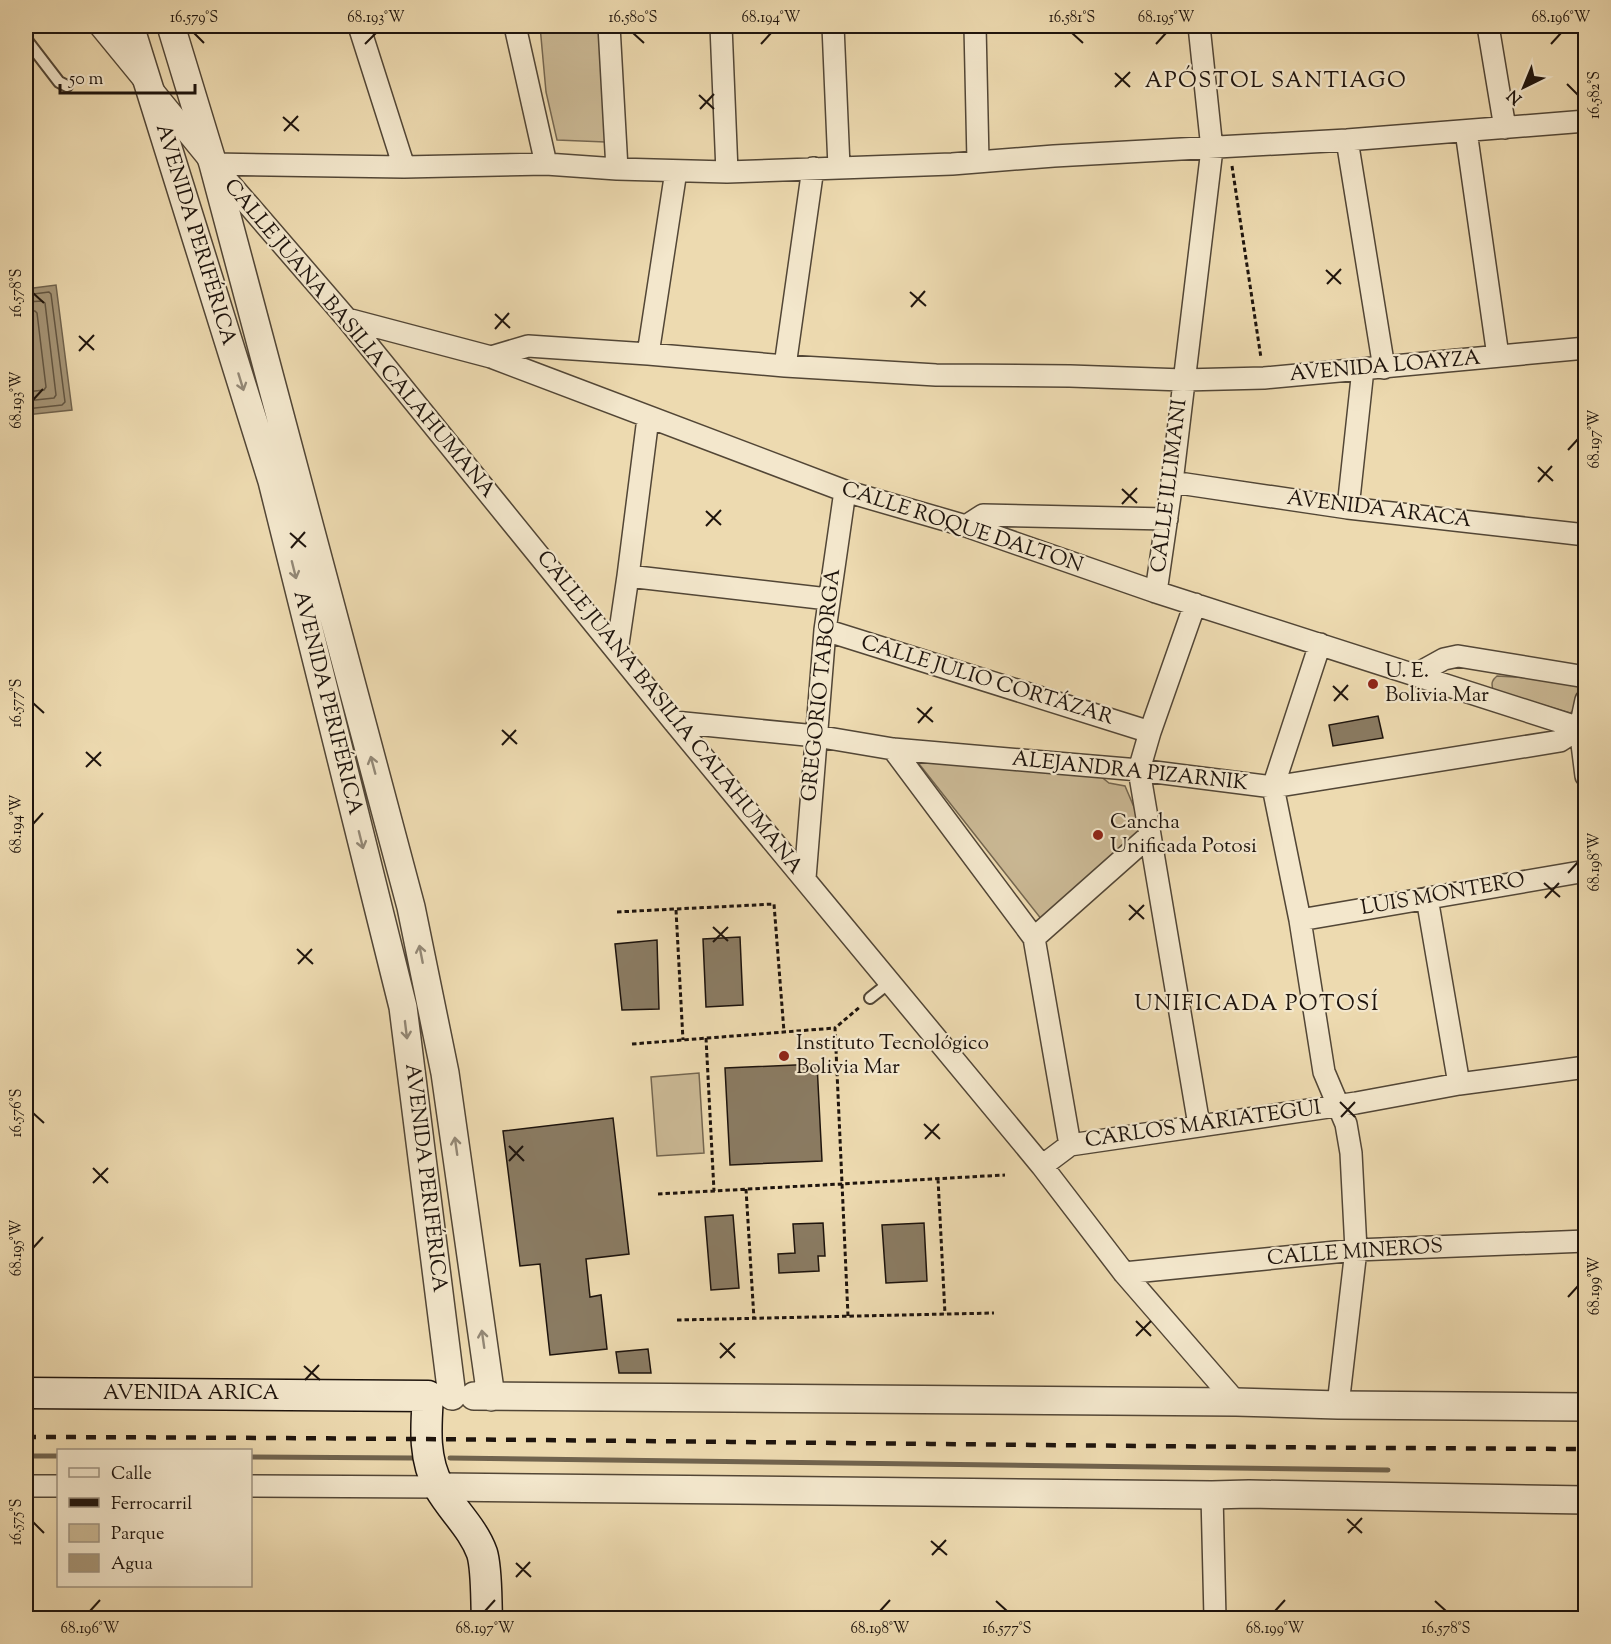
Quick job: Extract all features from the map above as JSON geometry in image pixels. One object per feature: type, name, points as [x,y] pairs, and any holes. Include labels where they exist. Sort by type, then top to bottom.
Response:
[{"type":"main road","name":"AVENIDA ARICA","points":[[26,1393],[440,1396]]},
{"type":"main road","name":"AVENIDA PERIFÉRICA","points":[[440,1396],[425,1438],[432,1470],[439,1487],[472,1533],[483,1555],[488,1618]]},
{"type":"street","name":"CALLE JUANA BASILIA CALAHUMANA","points":[[100,26],[213,164],[347,319],[674,722],[805,878],[888,983],[1042,1166],[1124,1273],[1236,1402]]},
{"type":"street","name":"AVENIDA PERIFÉRICA","points":[[130,26],[272,481],[403,1007],[440,1396]]},
{"type":"street","name":"AVENIDA PERIFÉRICA","points":[[171,26],[213,164],[411,907],[445,1073],[491,1396]]},
{"type":"street","points":[[359,26],[404,167]]},
{"type":"street","points":[[515,26],[546,164]]},
{"type":"street","points":[[609,26],[617,169]]},
{"type":"street","points":[[721,26],[727,172]]},
{"type":"street","points":[[833,26],[839,167]]},
{"type":"street","points":[[975,26],[978,161]]},
{"type":"street","name":"CALLE ILLIMANI","points":[[1156,592],[1172,482],[1183,380],[1221,148],[1199,26]]},
{"type":"street","points":[[1488,26],[1505,128]]},
{"type":"street","points":[[213,164],[404,167],[546,164],[617,169],[727,172],[952,164],[1347,140],[1586,121]]},
{"type":"street","points":[[1466,131],[1498,356]]},
{"type":"street","points":[[1347,140],[1374,368],[1348,508]]},
{"type":"street","points":[[785,366],[813,168]]},
{"type":"street","points":[[648,354],[676,171]]},
{"type":"street","name":"CALLE ROQUE DALTON","points":[[347,319],[491,357],[845,491],[966,526],[1156,592],[1583,729]]},
{"type":"street","name":"AVENIDA LOAYZA","points":[[491,357],[528,346],[936,375],[1183,380],[1264,378],[1586,348]]},
{"type":"street","points":[[617,651],[648,418]]},
{"type":"street","name":"AVENIDA ARACA","points":[[1172,482],[1348,508],[1586,535]]},
{"type":"street","name":"GREGORIO TABORGA","points":[[805,878],[828,599],[845,491]]},
{"type":"street","points":[[966,526],[983,515],[1167,519]]},
{"type":"street","points":[[628,576],[828,599]]},
{"type":"street","points":[[1195,604],[1139,770],[1199,1125]]},
{"type":"street","name":"CALLE JULIO CORTÁZAR","points":[[825,630],[1150,732]]},
{"type":"street","points":[[1320,644],[1273,787],[1300,920],[1324,1072],[1346,1124],[1351,1153],[1356,1250],[1338,1406]]},
{"type":"street","points":[[1414,675],[1444,659],[1458,656],[1586,676]]},
{"type":"street","points":[[1586,700],[1583,729],[1586,776]]},
{"type":"street","name":"ALEJANDRA PIZARNIK","points":[[674,722],[816,735],[893,749],[1139,770],[1273,787],[1560,741],[1583,729]]},
{"type":"street","points":[[893,749],[1034,938],[1070,1145]]},
{"type":"street","points":[[1034,938],[1149,836]]},
{"type":"street","name":"LUIS MONTERO","points":[[1300,920],[1586,871]]},
{"type":"street","points":[[1427,898],[1459,1084]]},
{"type":"street","name":"CARLOS MARIATEGUI","points":[[1042,1166],[1070,1145],[1337,1106],[1459,1084],[1586,1067]]},
{"type":"street","name":"CALLE MINEROS","points":[[1124,1273],[1356,1250],[1586,1241]]},
{"type":"street","points":[[440,1396],[1586,1407]]},
{"type":"street","points":[[26,1486],[57,1486]]},
{"type":"street","points":[[252,1486],[1249,1494],[1586,1500]]},
{"type":"street","points":[[1212,1495],[1215,1618]]},
{"type":"lane","points":[[26,39],[59,82],[67,86]]},
{"type":"lane","points":[[870,998],[888,983]]},
{"type":"path","points":[[1221,148],[1264,378]]},
{"type":"path","points":[[617,912],[774,904],[784,1032]]},
{"type":"path","points":[[676,909],[684,1040]]},
{"type":"path","points":[[632,1044],[835,1028],[870,998]]},
{"type":"path","points":[[835,1028],[844,1184],[848,1316]]},
{"type":"path","points":[[705,1038],[714,1191]]},
{"type":"path","points":[[658,1194],[1005,1175]]},
{"type":"path","points":[[938,1179],[945,1314]]},
{"type":"path","points":[[746,1189],[754,1319]]},
{"type":"path","points":[[677,1320],[994,1313]]},
{"type":"green space","points":[[540,26],[601,26],[605,142],[557,140],[546,92]]},
{"type":"green space","points":[[1497,676],[1576,681],[1581,694],[1580,703],[1570,713],[1493,690],[1492,682]]},
{"type":"green space","points":[[916,760],[1089,767],[1109,783],[1125,786],[1145,833],[1042,920]]},
{"type":"green space","points":[[699,1073],[704,1153],[657,1156],[651,1077]]},
{"type":"water","points":[[56,285],[72,410],[26,415],[26,289]]},
{"type":"building","points":[[1378,716],[1383,738],[1333,746],[1329,725]]},
{"type":"building","points":[[740,937],[743,1005],[706,1007],[703,939]]},
{"type":"building","points":[[657,940],[659,1009],[622,1010],[615,944]]},
{"type":"building","points":[[817,1064],[822,1161],[730,1165],[725,1068]]},
{"type":"building","points":[[613,1118],[629,1254],[586,1259],[590,1297],[601,1295],[607,1349],[550,1355],[540,1264],[520,1266],[503,1131]]},
{"type":"building","points":[[733,1215],[739,1288],[711,1290],[705,1217]]},
{"type":"building","points":[[823,1223],[825,1256],[818,1256],[819,1271],[779,1273],[778,1254],[795,1253],[793,1224]]},
{"type":"building","points":[[924,1223],[927,1281],[886,1283],[882,1225]]},
{"type":"building","points":[[648,1349],[651,1373],[619,1373],[616,1352]]},
{"type":"waterway","points":[[26,1456],[57,1456]]},
{"type":"waterway","points":[[252,1457],[413,1458]]},
{"type":"waterway","points":[[450,1458],[1388,1470]]},
{"type":"railway","points":[[26,1437],[1586,1449]]},
{"type":"place","name":"U. E. Bolivia Mar","points":[[1373,684]]},
{"type":"place","name":"Cancha Unificada Potosi","points":[[1098,835]]},
{"type":"place","name":"Instituto Tecnológico Bolivia Mar","points":[[784,1056]]},
{"type":"district","name":"APÓSTOL SANTIAGO","points":[[1276,82]]},
{"type":"district","name":"UNIFICADA POTOSÍ","points":[[1257,1005]]}]
